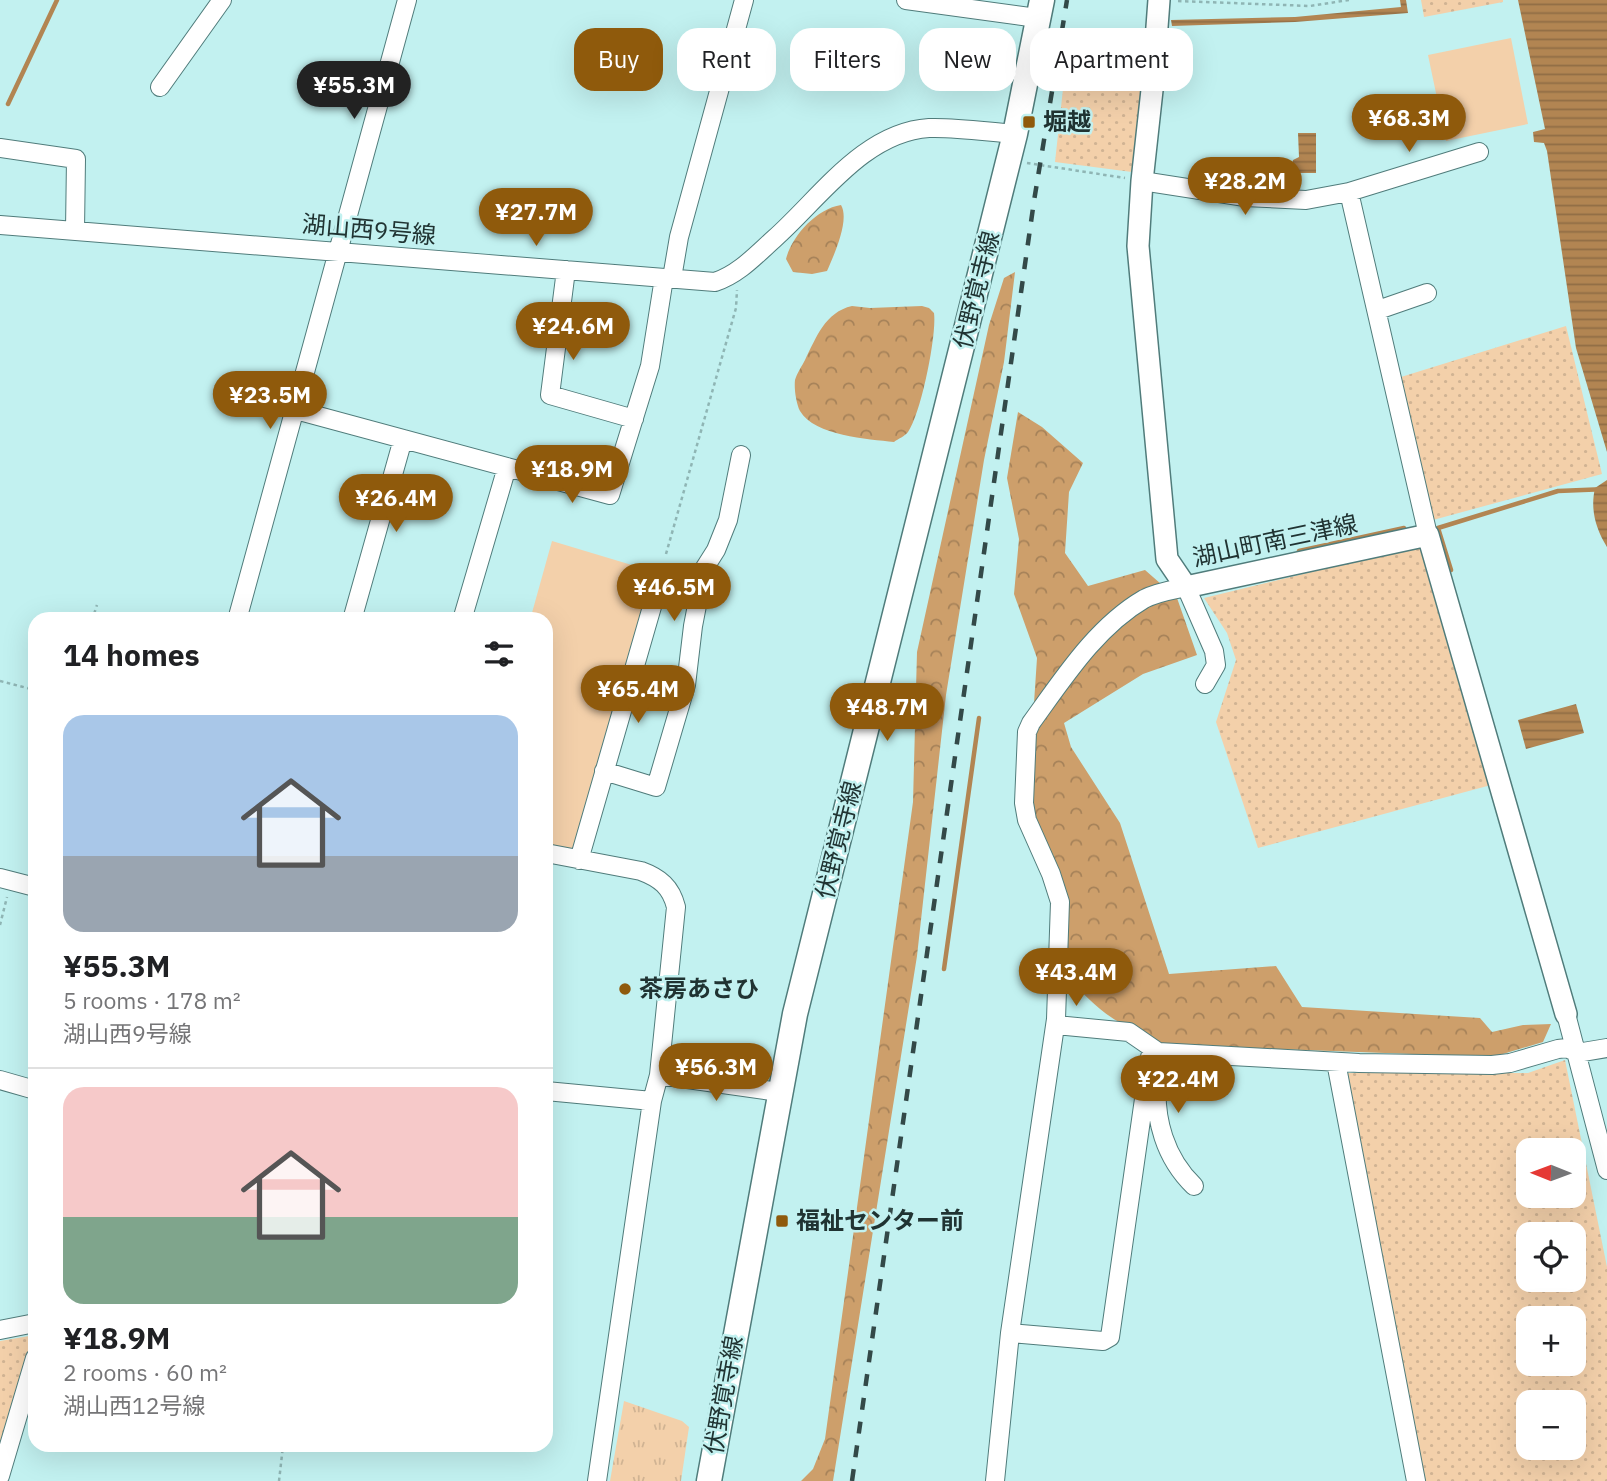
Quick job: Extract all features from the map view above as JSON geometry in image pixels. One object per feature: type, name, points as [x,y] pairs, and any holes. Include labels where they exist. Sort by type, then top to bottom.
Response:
[{"type":"main road","name":"伏野覚寺線","points":[[709,1481],[795,1014],[1016,134],[1040,9]]},
{"type":"street","points":[[160,87],[222,0]]},
{"type":"street","points":[[239,612],[407,0]]},
{"type":"street","points":[[296,410],[610,495],[650,366],[668,278],[744,0]]},
{"type":"street","points":[[906,0],[1040,9]]},
{"type":"street","name":"湖山町南三津線","points":[[1159,0],[1138,246],[1167,559],[1186,587],[1428,535]]},
{"type":"street","points":[[735,274],[792,223],[846,167],[897,134],[930,128],[1016,134]]},
{"type":"street","points":[[0,148],[76,159],[75,230]]},
{"type":"street","points":[[1142,181],[1245,197],[1306,200],[1349,192],[1479,152]]},
{"type":"street","points":[[1349,192],[1428,535],[1577,1053],[1607,1170]]},
{"type":"street","name":"湖山西9号線","points":[[0,225],[715,282],[735,274]]},
{"type":"street","points":[[566,270],[550,395],[634,419]]},
{"type":"street","points":[[1378,310],[1427,293]]},
{"type":"street","points":[[354,612],[403,439]]},
{"type":"street","points":[[604,771],[656,787],[686,685],[693,626],[704,569],[716,550],[728,520],[741,455]]},
{"type":"street","points":[[464,612],[507,467]]},
{"type":"street","points":[[579,860],[660,579]]},
{"type":"street","points":[[995,1481],[1010,1333],[1056,1025],[1060,902],[1025,811],[1027,732],[1085,652],[1144,599],[1162,592],[1186,587],[1214,651],[1216,666],[1205,684]]},
{"type":"street","points":[[553,854],[641,871],[654,876],[667,885],[673,894],[676,907],[659,1075],[652,1101],[597,1481]]},
{"type":"street","points":[[6,879],[28,885]]},
{"type":"street","points":[[1056,1025],[1129,1032],[1158,1052],[1336,1062],[1492,1065],[1544,1055],[1558,1049],[1567,1048],[1577,1053],[1607,1048]]},
{"type":"street","points":[[1158,1052],[1156,1103],[1161,1130],[1169,1153],[1194,1186]]},
{"type":"street","points":[[1010,1333],[1102,1341],[1110,1336],[1150,1057],[1158,1052]]},
{"type":"street","points":[[1336,1062],[1416,1481]]},
{"type":"street","points":[[659,1075],[779,1092]]},
{"type":"street","points":[[0,1080],[28,1088]]},
{"type":"street","points":[[553,1092],[652,1101]]},
{"type":"street","points":[[0,1330],[28,1324]]},
{"type":"street","points":[[0,1476],[28,1382]]},
{"type":"path","points":[[1159,0],[1310,6],[1349,0]]},
{"type":"path","points":[[1009,160],[1142,181]]},
{"type":"path","points":[[666,554],[736,308],[735,274]]},
{"type":"path","points":[[95,612],[97,605]]},
{"type":"path","points":[[0,681],[28,688]]},
{"type":"path","points":[[0,925],[6,879]]},
{"type":"path","points":[[279,1481],[283,1452]]},
{"type":"green space","points":[[1421,0],[1503,0],[1503,2],[1424,17]]},
{"type":"green space","points":[[1511,38],[1528,124],[1446,141],[1428,55]]},
{"type":"green space","points":[[1063,91],[1141,91],[1132,172],[1055,162]]},
{"type":"green space","points":[[841,205],[844,219],[827,271],[812,274],[793,272],[786,259],[799,233],[823,212]]},
{"type":"green space","points":[[1015,272],[1004,362],[984,460],[946,695],[917,956],[833,1481],[801,1481],[813,1469],[825,1439],[913,802],[917,652],[989,325],[1004,278]]},
{"type":"green space","points":[[852,306],[922,306],[934,313],[931,356],[918,409],[908,432],[894,442],[829,431],[807,419],[797,404],[795,380],[818,335],[835,314]]},
{"type":"green space","points":[[1566,326],[1602,474],[1433,520],[1401,377]]},
{"type":"green space","points":[[1018,412],[1042,427],[1083,463],[1069,492],[1065,553],[1088,586],[1145,570],[1177,598],[1197,655],[1143,674],[1064,723],[1071,747],[1120,823],[1169,974],[1276,966],[1302,1007],[1480,1018],[1492,1032],[1523,1025],[1551,1024],[1543,1042],[1493,1057],[1165,1045],[1112,1018],[1067,978],[1065,893],[1032,808],[1032,733],[1037,658],[1014,594],[1019,539],[1007,478]]},
{"type":"green space","points":[[552,541],[655,572],[574,852],[553,847],[553,612],[532,612]]},
{"type":"green space","points":[[1423,545],[1491,785],[1258,848],[1216,722],[1236,660],[1227,633],[1204,598]]},
{"type":"green space","points":[[1565,1060],[1581,1138],[1516,1138],[1516,1208],[1586,1208],[1586,1164],[1607,1267],[1607,1481],[1424,1481],[1346,1073],[1528,1073]]},
{"type":"green space","points":[[28,1336],[28,1364],[0,1459],[0,1341]]},
{"type":"green space","points":[[624,1401],[682,1421],[689,1427],[681,1481],[610,1481]]},
{"type":"shaded area","points":[[1400,0],[1406,0],[1408,13],[1295,22],[1172,26],[1171,20],[1295,17],[1401,7]]},
{"type":"shaded area","points":[[1518,0],[1607,0],[1607,452],[1576,348],[1547,151],[1544,143],[1534,142],[1533,132],[1545,129]]},
{"type":"shaded area","points":[[1298,133],[1316,133],[1316,173],[1298,173],[1291,168],[1293,160],[1299,157]]},
{"type":"shaded area","points":[[1607,480],[1607,547],[1597,526],[1593,504],[1595,488]]},
{"type":"shaded area","points":[[1576,704],[1584,733],[1526,749],[1518,720]]},
{"type":"waterway","points":[[8,104],[57,0]]},
{"type":"waterway","points":[[1451,570],[1438,528],[1558,491],[1607,489]]},
{"type":"waterway","points":[[1299,551],[1404,528]]},
{"type":"waterway","points":[[944,969],[979,718]]},
{"type":"railway","points":[[852,1481],[1034,201],[1067,0]]},
{"type":"place","name":"堀越","points":[[1029,122]]},
{"type":"place","name":"茶房あさひ","points":[[625,989]]},
{"type":"place","name":"福祉センター前","points":[[782,1221]]}]
